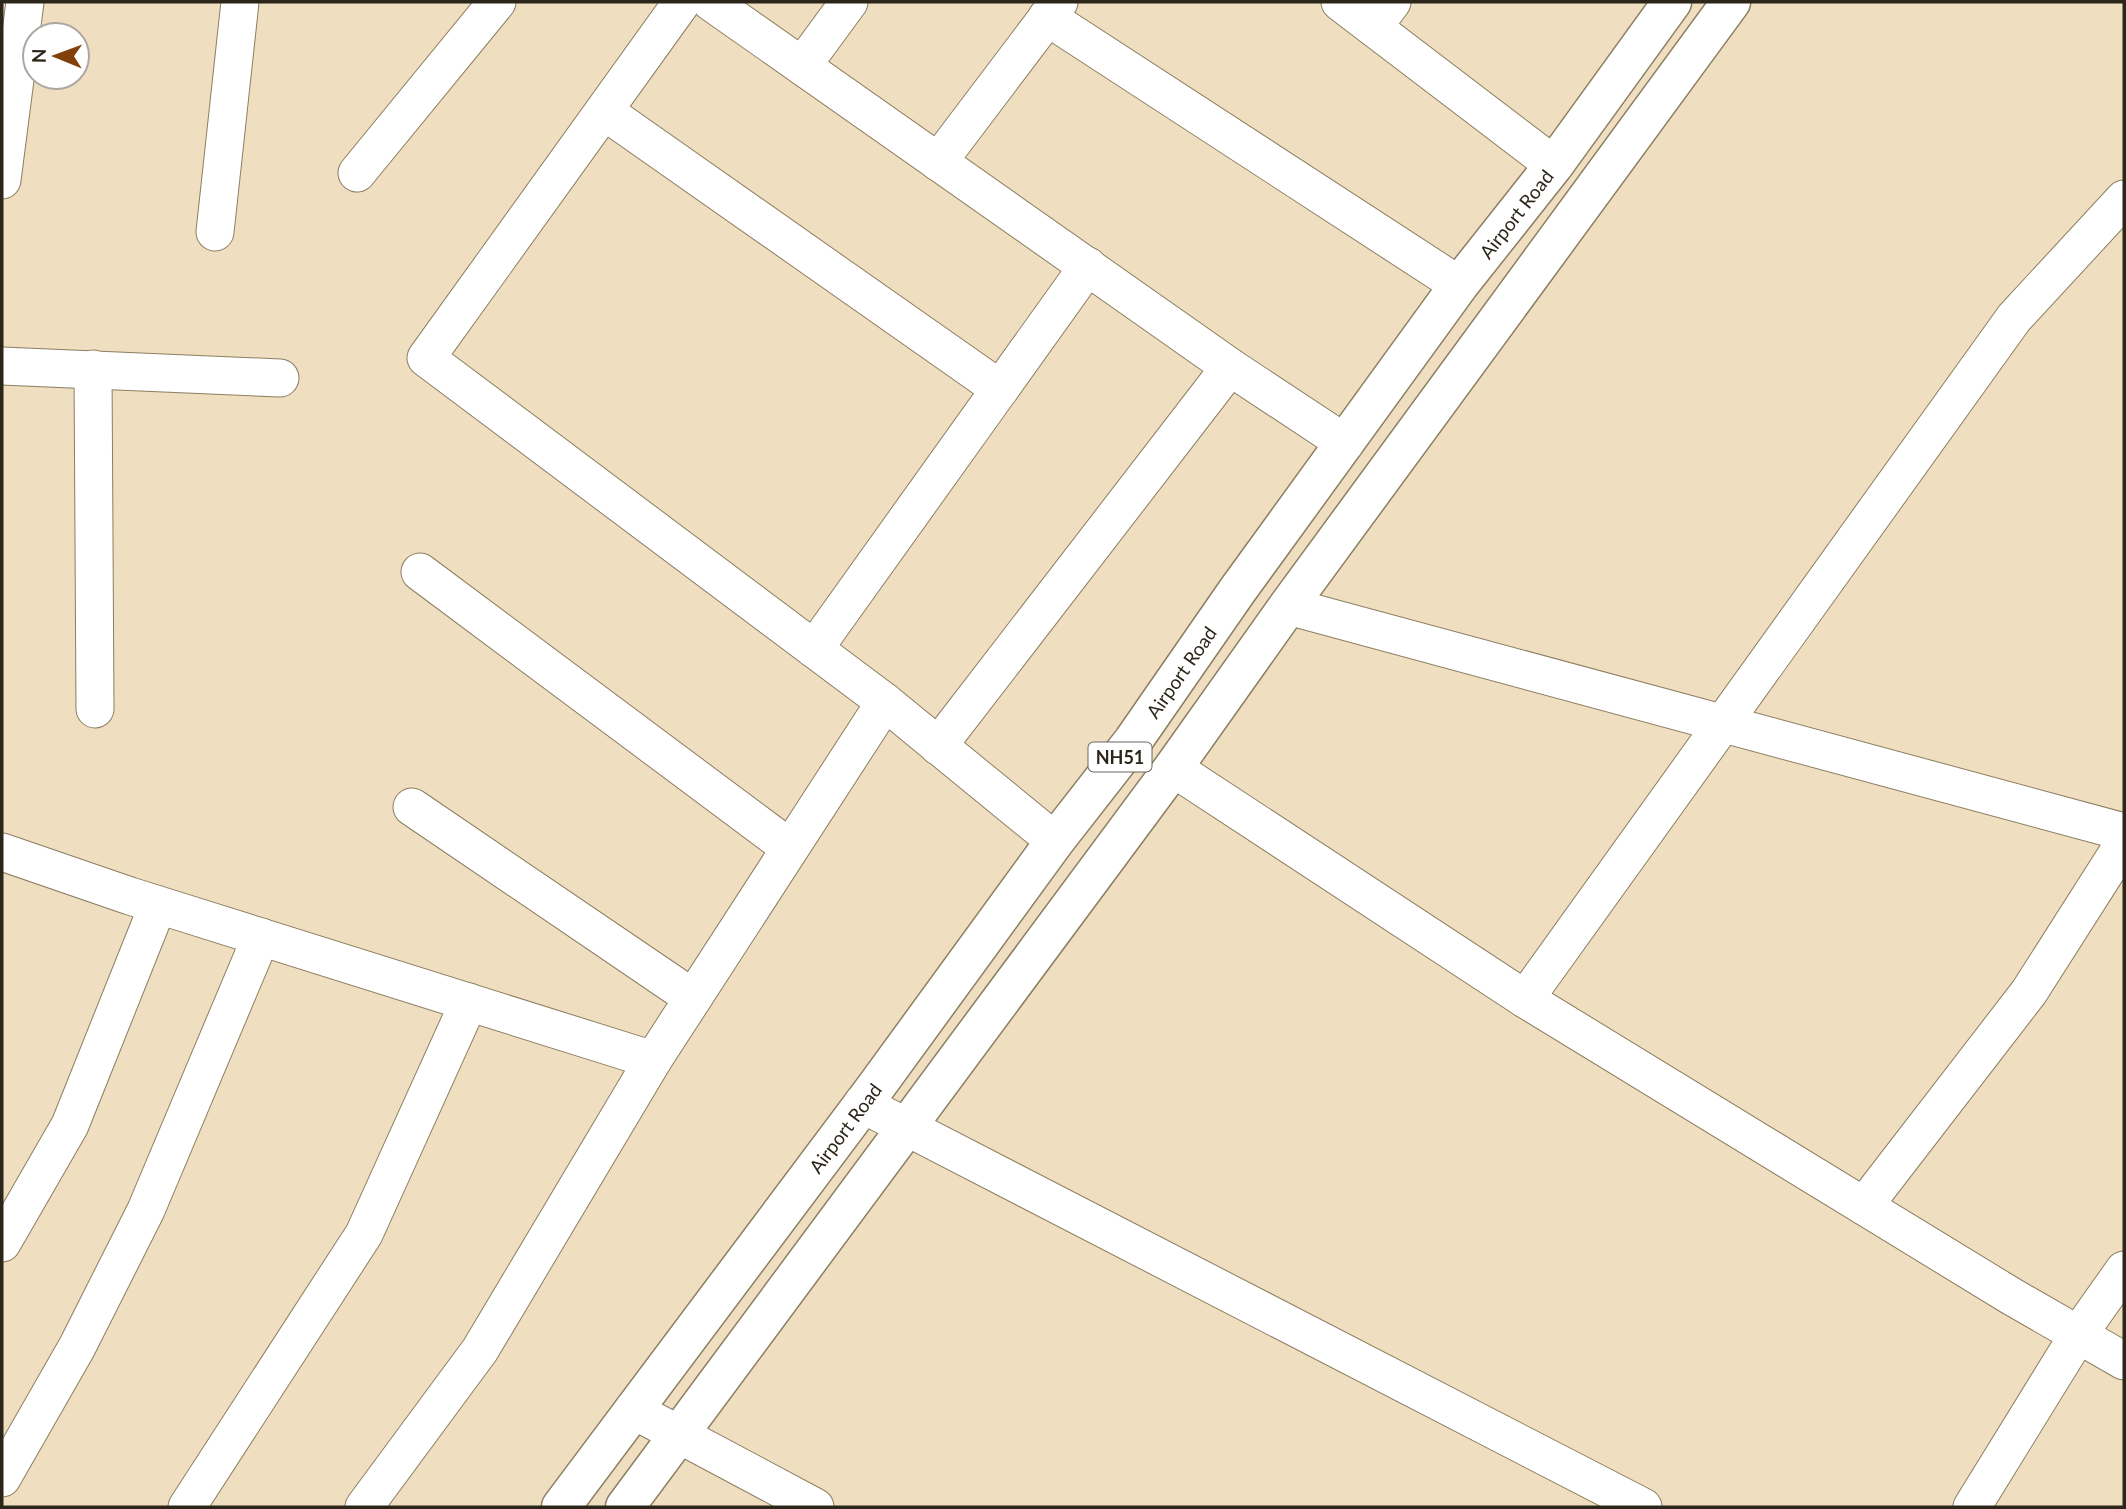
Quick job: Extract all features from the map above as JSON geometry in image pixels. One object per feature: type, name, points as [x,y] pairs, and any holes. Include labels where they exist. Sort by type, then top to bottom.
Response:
[{"type":"highway","name":"Airport Road","points":[[561,1507],[1055,841],[1133,741],[1237,592],[1460,285],[1554,165],[1671,2]]},
{"type":"highway","name":"NH51","points":[[625,1507],[1173,768],[1288,606],[1731,2]]},
{"type":"street","points":[[2,180],[25,2]]},
{"type":"street","points":[[215,232],[240,2]]},
{"type":"street","points":[[357,173],[497,2]]},
{"type":"street","points":[[682,2],[426,358],[885,702],[1055,841]]},
{"type":"street","points":[[711,2],[1230,367],[1345,443]]},
{"type":"street","points":[[802,66],[849,2]]},
{"type":"street","points":[[1340,2],[1383,15],[1554,165]]},
{"type":"street","points":[[938,162],[1053,10],[1460,285]]},
{"type":"street","points":[[604,111],[1000,389]]},
{"type":"street","points":[[1525,999],[2014,318],[2124,199]]},
{"type":"street","points":[[814,649],[1088,266]]},
{"type":"street","points":[[2,366],[280,378]]},
{"type":"street","points":[[938,746],[1230,367]]},
{"type":"street","points":[[93,369],[95,709]]},
{"type":"street","points":[[420,572],[790,848]]},
{"type":"street","points":[[1288,606],[2124,832]]},
{"type":"street","points":[[364,1507],[480,1350],[653,1060],[885,702]]},
{"type":"street","points":[[1173,768],[1525,999],[2124,1361]]},
{"type":"street","points":[[412,807],[693,999]]},
{"type":"street","points":[[1864,1206],[2029,992],[2124,843]]},
{"type":"street","points":[[2,852],[158,905],[653,1060]]},
{"type":"street","points":[[2,1243],[69,1125],[158,905]]},
{"type":"street","points":[[2,1478],[77,1347],[146,1210],[261,937]]},
{"type":"street","points":[[187,1507],[364,1234],[469,1002]]},
{"type":"street","points":[[862,1104],[1643,1507]]},
{"type":"street","points":[[1972,1507],[2078,1335],[2124,1270]]},
{"type":"street","points":[[633,1410],[815,1507]]}]
